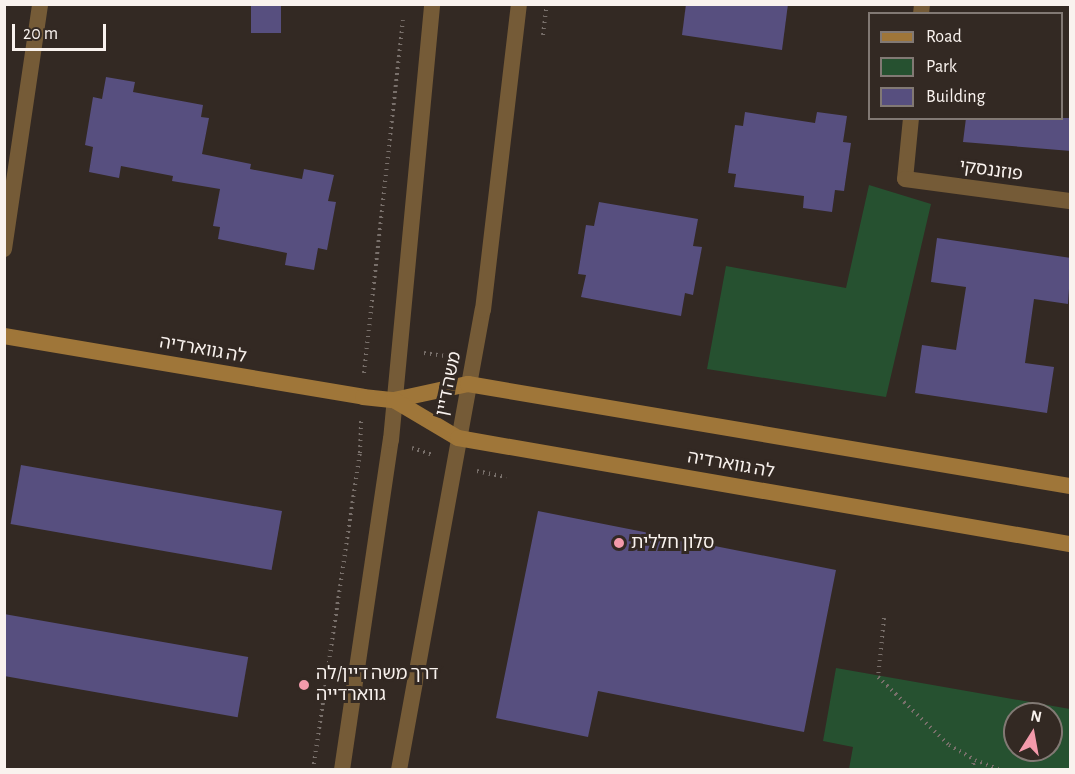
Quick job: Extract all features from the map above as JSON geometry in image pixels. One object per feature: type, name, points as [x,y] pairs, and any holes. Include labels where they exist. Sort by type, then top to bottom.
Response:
[{"type":"main road","name":"לה גווארדיה","points":[[4,336],[363,398],[394,400],[468,384],[1071,486]]},
{"type":"main road","name":"לה גווארדיה","points":[[394,400],[458,438],[1071,544]]},
{"type":"street","points":[[4,249],[40,4]]},
{"type":"street","points":[[342,770],[391,440],[432,4]]},
{"type":"street","name":"משה דיין","points":[[399,770],[484,301],[519,4]]},
{"type":"street","name":"פוזננסקי","points":[[911,120],[905,179],[1071,201]]},
{"type":"path","points":[[368,328],[404,16]]},
{"type":"path","points":[[366,345],[474,360]]},
{"type":"path","points":[[361,429],[480,472],[506,477]]},
{"type":"path","points":[[314,770],[360,453]]},
{"type":"path","points":[[884,618],[878,677],[949,745],[975,760],[1001,770]]},
{"type":"path","points":[[971,770],[975,760]]},
{"type":"green space","points":[[869,185],[931,204],[886,397],[707,369],[726,266],[846,288]]},
{"type":"green space","points":[[836,668],[1030,702],[1003,702],[1003,762],[1063,762],[1063,708],[1070,709],[1070,769],[849,769],[853,747],[823,741]]},
{"type":"building","points":[[251,4],[281,4],[281,33],[251,33]]},
{"type":"building","points":[[686,4],[788,4],[782,50],[682,35]]},
{"type":"building","points":[[106,77],[135,82],[133,92],[203,105],[201,117],[209,118],[202,154],[251,164],[250,169],[302,179],[304,169],[334,175],[328,201],[336,202],[327,250],[318,248],[314,270],[285,265],[287,253],[218,239],[220,227],[213,226],[220,189],[172,181],[173,176],[121,166],[119,178],[89,172],[93,147],[85,145],[93,97],[102,99]]},
{"type":"building","points":[[745,112],[815,123],[817,112],[847,116],[843,142],[851,143],[844,191],[835,190],[832,212],[803,208],[804,196],[734,187],[736,174],[728,173],[735,125],[743,126]]},
{"type":"building","points":[[1063,118],[1071,118],[1071,151],[963,142],[966,120],[1063,120]]},
{"type":"building","points":[[599,202],[698,219],[693,246],[702,247],[693,295],[685,293],[681,316],[581,297],[586,275],[578,274],[586,225],[594,226]]},
{"type":"building","points":[[937,238],[1071,258],[1068,304],[1034,299],[1025,363],[1054,367],[1047,413],[915,393],[922,345],[956,350],[966,287],[931,282]]},
{"type":"building","points":[[21,465],[282,511],[272,570],[11,524]]},
{"type":"building","points":[[538,511],[836,570],[804,732],[598,691],[588,737],[496,718]]},
{"type":"building","points":[[4,614],[248,657],[238,717],[4,676]]},
{"type":"place","name":"סלון חללית","points":[[619,543]]},
{"type":"place","name":"דרך משה דיין/לה גווארדייה","points":[[304,685]]}]
